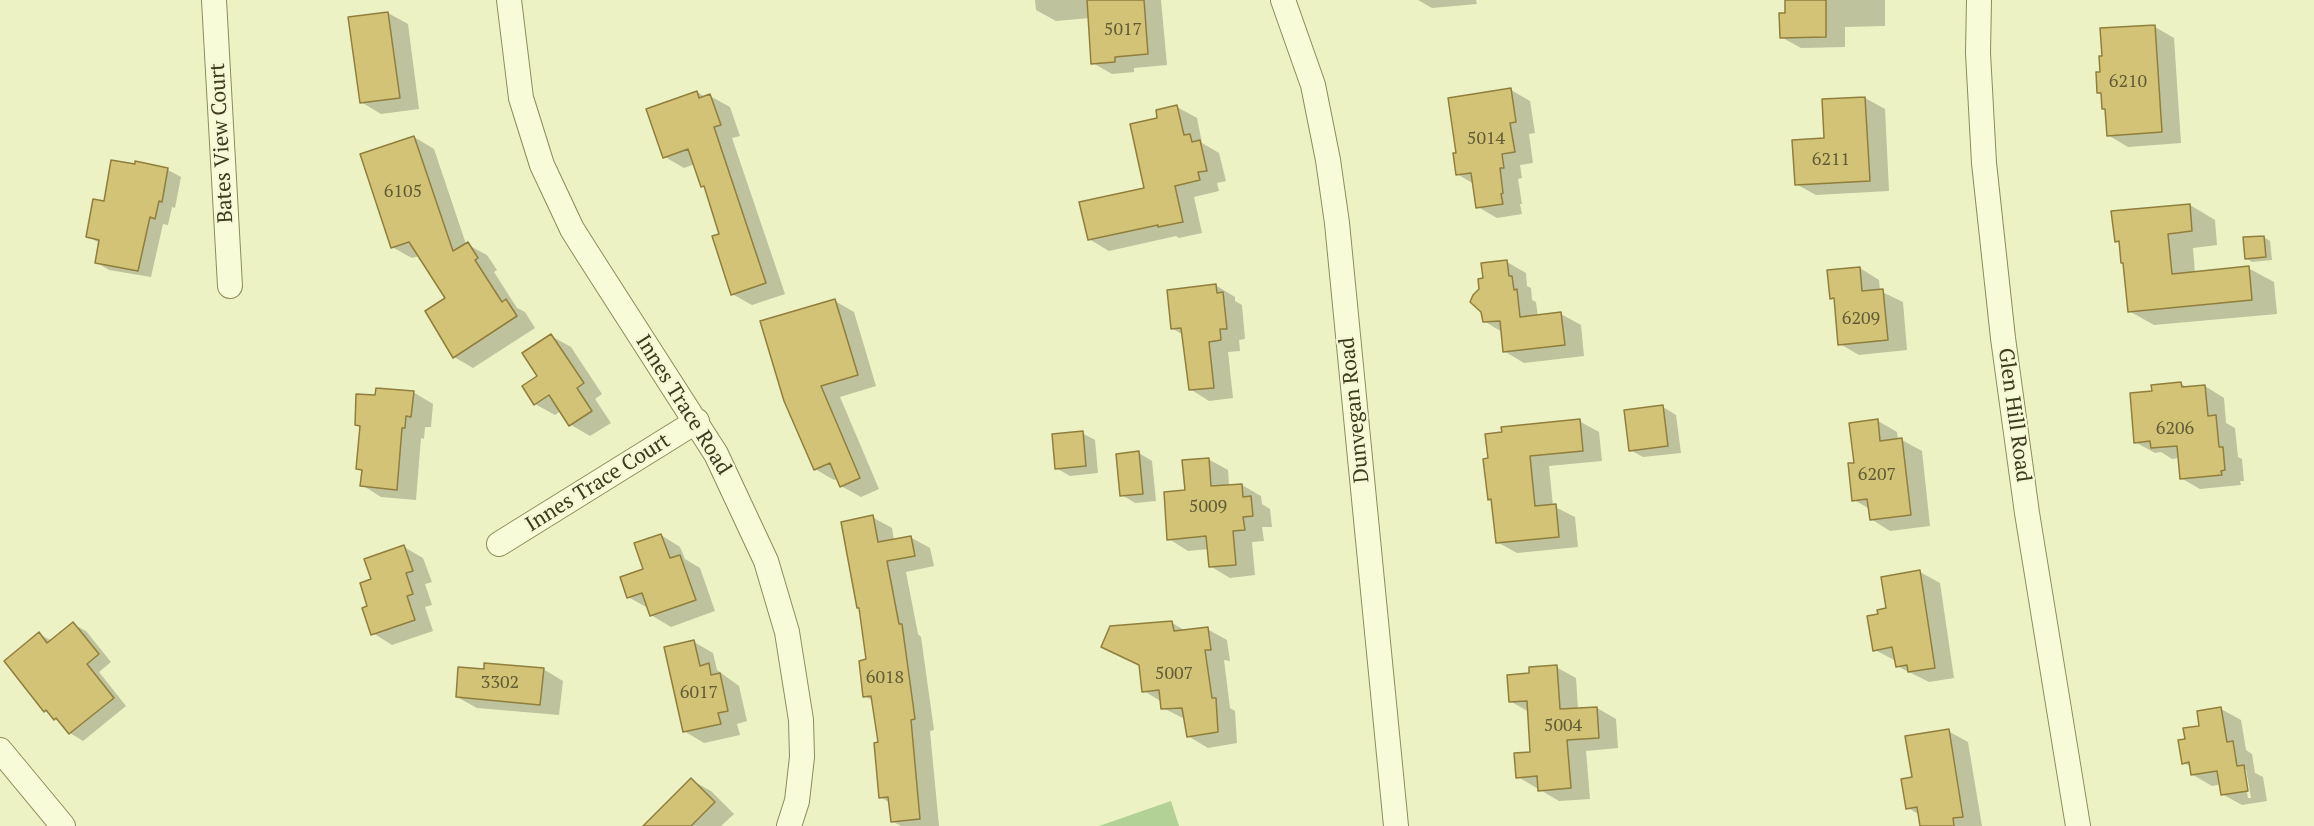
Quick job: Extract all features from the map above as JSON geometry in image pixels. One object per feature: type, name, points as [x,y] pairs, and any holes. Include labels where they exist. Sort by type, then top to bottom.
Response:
[{"type":"street","name":"Bates View Court","points":[[214,0],[231,286]]},
{"type":"street","name":"Innes Trace Road","points":[[509,0],[521,98],[542,165],[583,247],[697,421],[733,487],[766,561],[787,632],[801,720],[802,757],[797,801],[789,826]]},
{"type":"street","name":"Dunvegan Road","points":[[1283,0],[1313,85],[1334,202],[1396,826]]},
{"type":"street","name":"Glen Hill Road","points":[[1979,0],[1978,53],[1984,163],[2004,338],[2027,513],[2078,826]]},
{"type":"street","name":"Innes Trace Court","points":[[499,544],[697,421]]},
{"type":"street","points":[[0,750],[63,826]]},
{"type":"green space","points":[[1171,801],[1179,826],[1099,826]]},
{"type":"building","points":[[1087,0],[1144,0],[1148,54],[1115,57],[1115,62],[1091,64]]},
{"type":"building","points":[[1785,0],[1826,0],[1826,37],[1780,38],[1779,13],[1785,13]]},
{"type":"building","points":[[388,12],[400,98],[360,103],[348,17]]},
{"type":"building","points":[[2155,25],[2162,132],[2107,136],[2105,109],[2102,109],[2101,93],[2097,93],[2096,72],[2100,72],[2099,56],[2102,56],[2100,28]]},
{"type":"building","points":[[1511,88],[1516,122],[1510,123],[1515,152],[1502,154],[1504,168],[1500,168],[1503,204],[1476,208],[1471,173],[1456,175],[1453,153],[1456,153],[1448,98]]},
{"type":"building","points":[[697,91],[699,98],[710,94],[721,125],[714,127],[766,283],[731,295],[712,236],[719,234],[704,186],[701,187],[688,149],[663,158],[646,109]]},
{"type":"building","points":[[1865,97],[1870,181],[1795,185],[1792,140],[1824,138],[1822,99]]},
{"type":"building","points":[[1177,105],[1184,135],[1190,134],[1192,142],[1200,140],[1207,171],[1198,172],[1200,180],[1175,186],[1183,222],[1088,240],[1079,202],[1144,188],[1130,124],[1157,118],[1156,110]]},
{"type":"building","points":[[414,136],[453,251],[468,242],[478,258],[475,260],[502,302],[506,299],[517,316],[453,358],[425,311],[445,298],[409,242],[391,248],[360,154]]},
{"type":"building","points":[[111,160],[135,164],[135,161],[168,168],[162,202],[159,201],[155,219],[150,217],[138,271],[95,263],[99,240],[86,237],[93,199],[104,201]]},
{"type":"building","points":[[2190,204],[2192,231],[2168,234],[2172,274],[2249,266],[2252,300],[2128,312],[2123,263],[2121,263],[2119,241],[2115,242],[2111,211]]},
{"type":"building","points":[[2264,236],[2266,257],[2245,259],[2243,237]]},
{"type":"building","points":[[1507,260],[1509,276],[1512,276],[1514,290],[1517,289],[1520,317],[1561,312],[1565,345],[1503,352],[1500,321],[1483,322],[1481,312],[1470,302],[1479,289],[1478,279],[1483,278],[1481,263]]},
{"type":"building","points":[[1860,267],[1862,291],[1883,289],[1888,340],[1838,345],[1834,298],[1830,299],[1827,270]]},
{"type":"building","points":[[1216,284],[1217,293],[1223,292],[1227,329],[1220,329],[1221,340],[1209,342],[1214,388],[1189,390],[1181,328],[1171,329],[1167,290]]},
{"type":"building","points":[[835,299],[858,375],[821,386],[860,478],[840,487],[830,463],[814,470],[784,401],[760,321]]},
{"type":"building","points":[[551,334],[584,383],[577,388],[592,411],[569,426],[549,395],[534,405],[522,386],[537,376],[522,353]]},
{"type":"building","points":[[2181,382],[2182,387],[2205,385],[2208,416],[2216,415],[2219,447],[2223,447],[2225,470],[2221,471],[2222,475],[2180,479],[2177,446],[2151,448],[2150,441],[2134,443],[2130,393],[2152,391],[2151,385]]},
{"type":"building","points":[[376,388],[414,391],[411,417],[406,416],[405,428],[402,428],[397,490],[360,486],[362,470],[356,469],[360,426],[355,425],[356,394],[375,395]]},
{"type":"building","points":[[1663,405],[1668,446],[1629,451],[1624,410]]},
{"type":"building","points":[[1580,419],[1583,451],[1530,456],[1535,506],[1556,504],[1559,537],[1496,543],[1483,459],[1488,458],[1485,434],[1502,432],[1501,427]]},
{"type":"building","points":[[1878,419],[1880,441],[1902,438],[1911,515],[1870,520],[1867,499],[1852,501],[1848,463],[1854,463],[1849,423]]},
{"type":"building","points":[[1083,431],[1086,466],[1055,469],[1052,434]]},
{"type":"building","points":[[1139,451],[1143,494],[1120,496],[1116,454]]},
{"type":"building","points":[[1209,458],[1211,486],[1242,484],[1243,497],[1251,496],[1253,516],[1243,517],[1245,530],[1233,531],[1236,565],[1209,567],[1206,536],[1167,540],[1164,492],[1185,490],[1182,460]]},
{"type":"building","points":[[873,515],[878,542],[911,536],[915,556],[887,561],[899,624],[902,624],[915,719],[911,720],[920,819],[891,822],[888,797],[879,798],[874,743],[878,742],[871,696],[863,697],[859,661],[866,659],[859,608],[857,608],[841,522]]},
{"type":"building","points":[[661,534],[670,558],[680,555],[696,600],[650,616],[642,593],[627,598],[620,577],[643,569],[634,543]]},
{"type":"building","points":[[404,545],[413,571],[406,573],[413,594],[407,596],[415,620],[371,635],[362,608],[367,606],[360,583],[371,579],[364,559]]},
{"type":"building","points":[[1920,570],[1935,668],[1908,672],[1907,665],[1896,667],[1892,647],[1873,651],[1867,616],[1878,614],[1877,610],[1886,608],[1881,577]]},
{"type":"building","points":[[1172,621],[1174,631],[1208,627],[1211,650],[1205,650],[1212,698],[1216,698],[1218,732],[1187,737],[1182,708],[1161,709],[1159,690],[1142,692],[1139,665],[1101,647],[1110,626]]},
{"type":"building","points":[[73,622],[99,654],[87,664],[114,698],[69,734],[56,718],[54,720],[46,710],[44,712],[4,661],[39,632],[47,643]]},
{"type":"building","points":[[694,640],[700,666],[709,663],[711,675],[720,673],[728,711],[718,713],[721,724],[683,732],[664,647]]},
{"type":"building","points":[[484,663],[544,668],[540,705],[456,697],[458,667],[484,669]]},
{"type":"building","points":[[1557,665],[1560,709],[1597,707],[1599,738],[1567,740],[1571,788],[1538,791],[1537,776],[1516,778],[1514,753],[1530,752],[1527,701],[1509,702],[1507,675],[1529,673],[1529,667]]},
{"type":"building","points":[[2221,707],[2227,742],[2233,741],[2237,766],[2244,765],[2248,791],[2221,795],[2217,771],[2191,775],[2189,762],[2182,764],[2178,740],[2185,739],[2183,728],[2199,726],[2197,711]]},
{"type":"building","points":[[1949,729],[1963,817],[1953,818],[1954,826],[1920,826],[1917,807],[1906,809],[1901,779],[1912,777],[1905,736]]},
{"type":"building","points":[[691,778],[715,802],[691,826],[643,826]]}]
